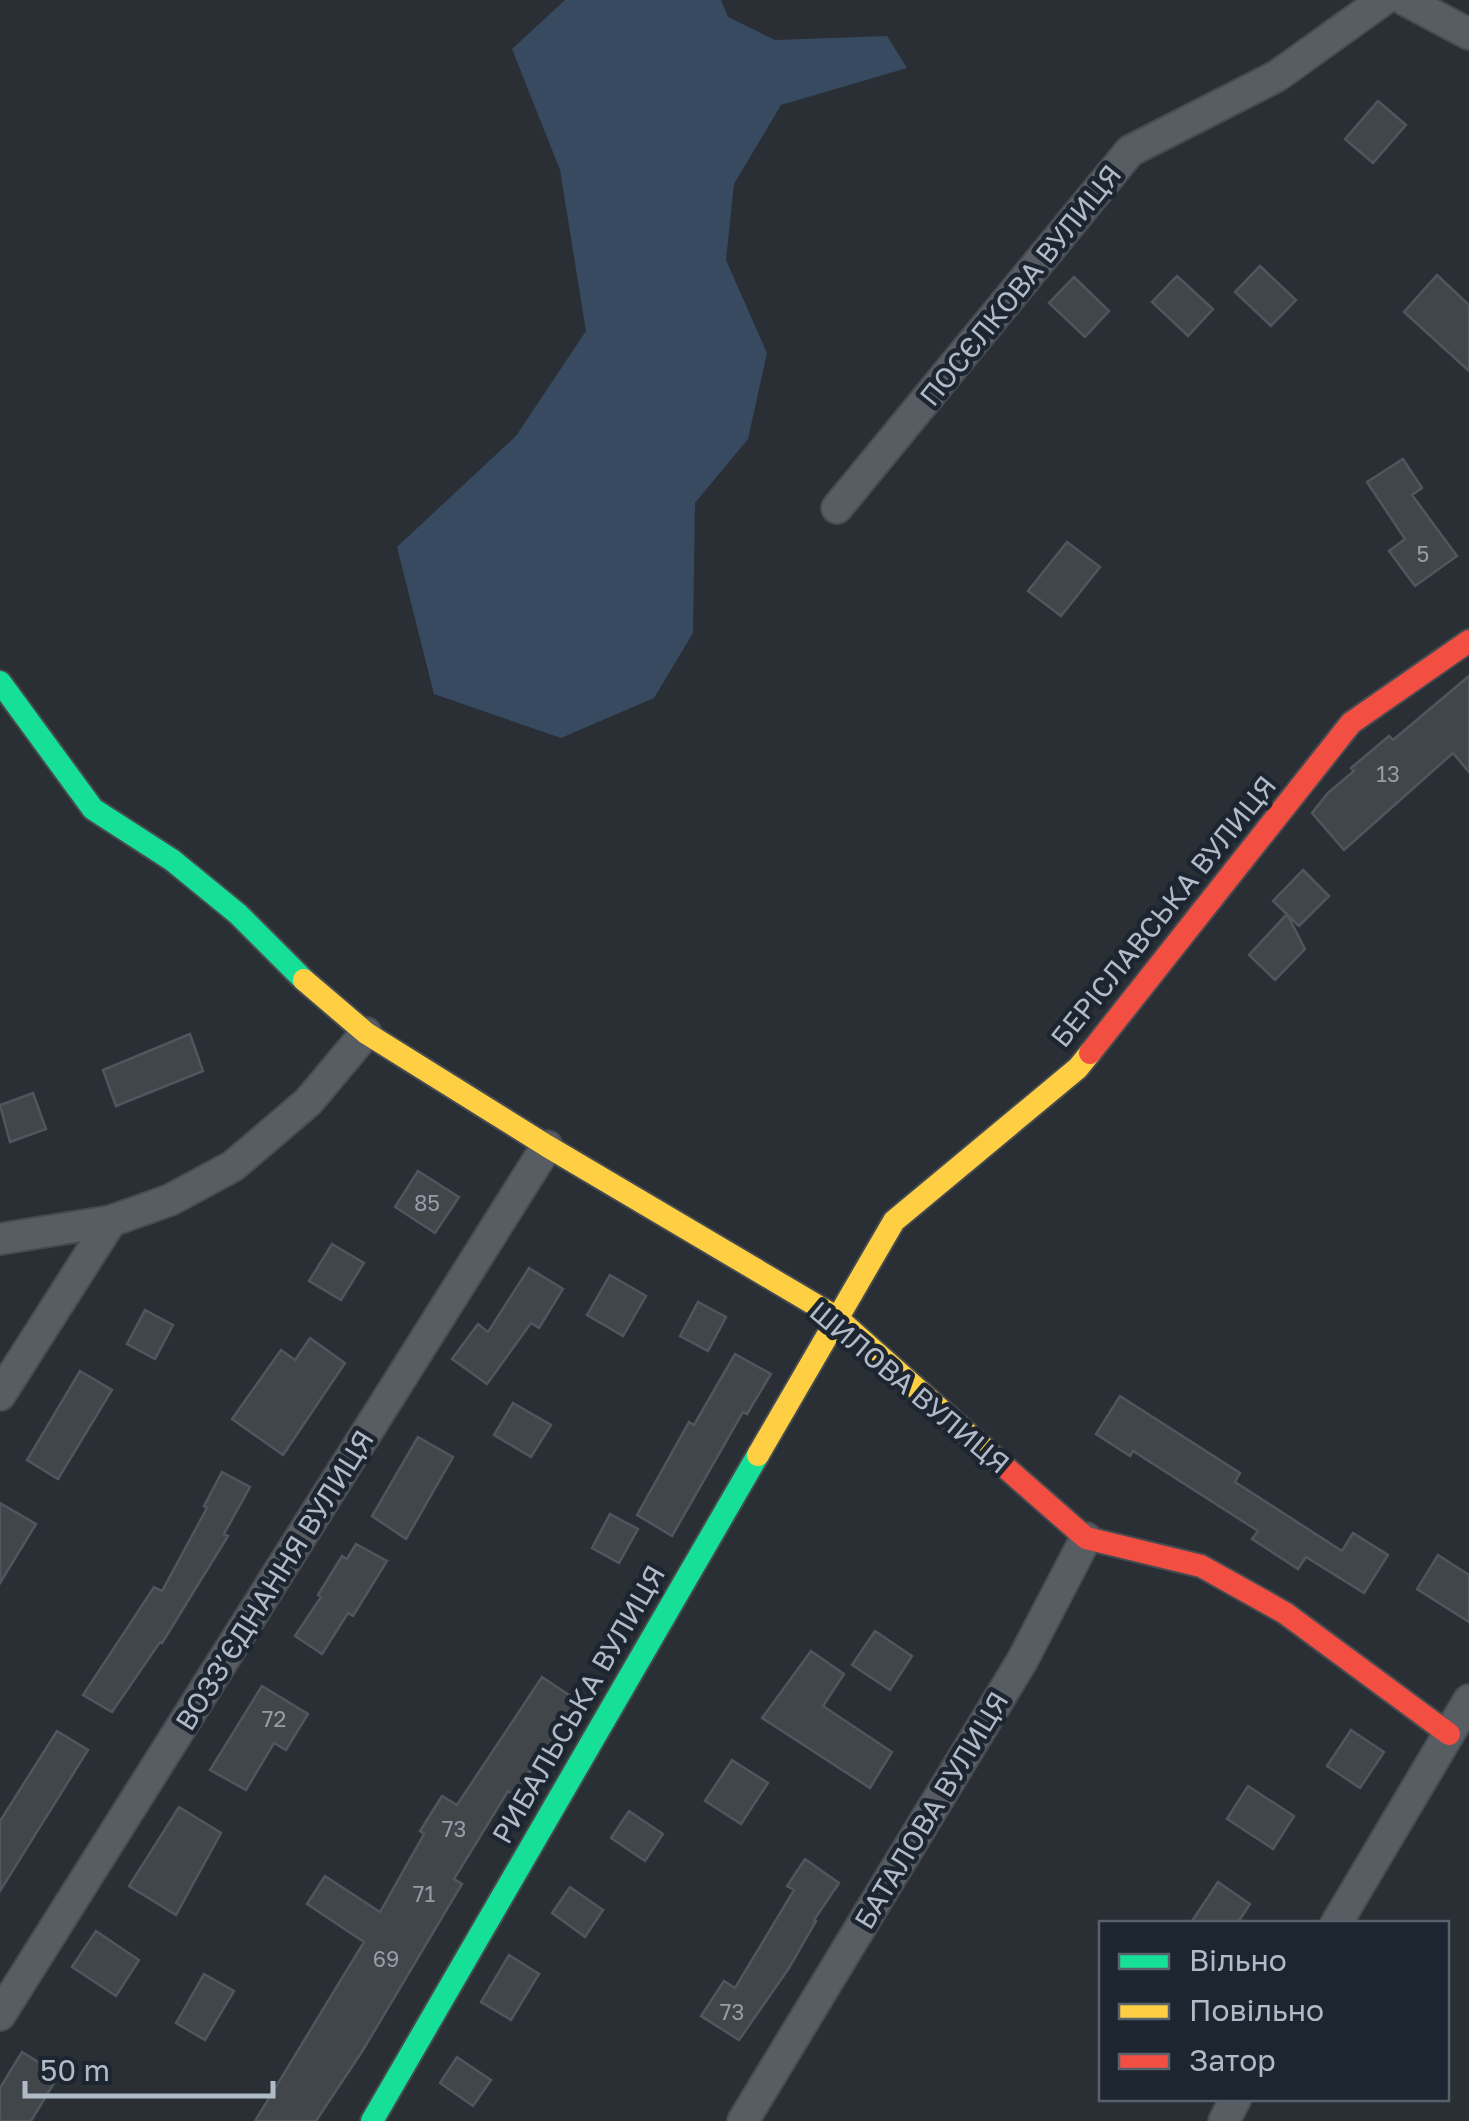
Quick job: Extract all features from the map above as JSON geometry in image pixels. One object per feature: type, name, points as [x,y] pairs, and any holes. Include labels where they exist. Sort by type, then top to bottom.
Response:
[{"type":"street","name":"ПОСЄЛКОВА ВУЛИЦЯ","points":[[836,508],[1130,151],[1277,76],[1384,0]]},
{"type":"street","points":[[1405,0],[1469,34]]},
{"type":"street","name":"БЕРІСЛАВСЬКА ВУЛИЦЯ","points":[[836,1317],[894,1222],[1078,1068],[1351,723],[1469,641]]},
{"type":"street","name":"ШИЛОВА ВУЛИЦЯ","points":[[0,682],[92,810],[172,860],[238,914],[316,992],[366,1032],[547,1146],[836,1317],[1086,1538],[1200,1566],[1285,1613],[1449,1734]]},
{"type":"street","points":[[0,1239],[112,1221],[170,1200],[232,1166],[308,1102],[366,1032]]},
{"type":"street","name":"ВОЗЗ’ЄДНАННЯ ВУЛИЦЯ","points":[[0,2015],[547,1146]]},
{"type":"street","points":[[0,1395],[112,1221]]},
{"type":"street","name":"РИБАЛЬСЬКА ВУЛИЦЯ","points":[[372,2121],[836,1317]]},
{"type":"street","name":"БАТАЛОВА ВУЛИЦЯ","points":[[742,2121],[1022,1661],[1086,1538]]},
{"type":"street","points":[[1338,1921],[1469,1700]]},
{"type":"street","name":"БАТАЛОВА ВУЛИЦЯ","points":[[760,2121],[770,2078]]},
{"type":"water","points":[[565,0],[721,0],[728,17],[775,40],[887,36],[907,68],[781,105],[734,184],[726,260],[767,353],[748,439],[695,503],[693,633],[654,698],[561,738],[434,694],[397,547],[516,436],[586,331],[560,170],[512,49]]},
{"type":"building","points":[[1378,101],[1406,125],[1373,163],[1345,139]]},
{"type":"building","points":[[1260,266],[1296,300],[1271,326],[1235,292]]},
{"type":"building","points":[[1437,275],[1469,305],[1469,371],[1404,312]]},
{"type":"building","points":[[1177,276],[1213,309],[1188,336],[1152,302]]},
{"type":"building","points":[[1074,277],[1109,311],[1085,337],[1049,303]]},
{"type":"building","points":[[1403,459],[1422,488],[1412,495],[1457,556],[1415,586],[1389,551],[1405,539],[1367,482]]},
{"type":"building","points":[[1067,542],[1100,567],[1061,616],[1028,591]]},
{"type":"building","points":[[1469,676],[1469,772],[1453,753],[1344,850],[1312,813],[1354,771],[1351,768],[1389,736],[1393,740]]},
{"type":"building","points":[[1303,870],[1329,896],[1299,926],[1273,901]]},
{"type":"building","points":[[1287,914],[1305,949],[1275,980],[1249,955]]},
{"type":"building","points":[[190,1034],[203,1071],[116,1106],[103,1070]]},
{"type":"building","points":[[33,1093],[46,1129],[10,1142],[0,1105]]},
{"type":"building","points":[[418,1171],[459,1197],[435,1233],[395,1207]]},
{"type":"building","points":[[332,1244],[364,1263],[341,1300],[309,1281]]},
{"type":"building","points":[[529,1268],[563,1289],[539,1328],[531,1323],[487,1384],[452,1359],[478,1324],[488,1332]]},
{"type":"building","points":[[610,1275],[646,1296],[623,1336],[587,1315]]},
{"type":"building","points":[[698,1302],[726,1317],[708,1351],[680,1336]]},
{"type":"building","points":[[145,1310],[173,1325],[155,1359],[127,1344]]},
{"type":"building","points":[[310,1338],[345,1363],[283,1455],[232,1419],[281,1350],[295,1360]]},
{"type":"building","points":[[735,1354],[771,1374],[747,1414],[743,1412],[672,1536],[637,1515],[689,1422],[694,1425]]},
{"type":"building","points":[[80,1371],[112,1390],[58,1479],[27,1460]]},
{"type":"building","points":[[1120,1396],[1240,1473],[1235,1482],[1342,1551],[1353,1533],[1388,1555],[1364,1593],[1306,1557],[1298,1569],[1252,1539],[1258,1531],[1133,1451],[1130,1456],[1096,1434]]},
{"type":"building","points":[[513,1403],[551,1425],[531,1457],[494,1435]]},
{"type":"building","points":[[418,1437],[453,1457],[406,1539],[372,1516]]},
{"type":"building","points":[[222,1472],[250,1487],[224,1534],[228,1536],[162,1643],[112,1712],[83,1695],[154,1587],[162,1591]]},
{"type":"building","points":[[0,1503],[36,1524],[0,1583]]},
{"type":"building","points":[[610,1514],[638,1529],[619,1563],[592,1548]]},
{"type":"building","points":[[356,1544],[387,1561],[353,1616],[348,1613],[322,1654],[295,1636],[342,1556],[347,1559]]},
{"type":"building","points":[[1438,1555],[1469,1575],[1469,1622],[1417,1589]]},
{"type":"building","points":[[875,1631],[912,1656],[890,1690],[852,1665]]},
{"type":"building","points":[[811,1651],[844,1674],[823,1706],[892,1752],[870,1788],[762,1718]]},
{"type":"building","points":[[542,1677],[578,1701],[514,1795],[508,1791],[454,1879],[462,1884],[363,2050],[316,2121],[255,2121],[364,1942],[307,1904],[325,1876],[380,1912],[442,1796],[457,1805]]},
{"type":"building","points":[[262,1686],[308,1714],[286,1750],[274,1743],[246,1790],[210,1770]]},
{"type":"building","points":[[1351,1730],[1384,1752],[1360,1788],[1327,1766]]},
{"type":"building","points":[[57,1731],[88,1750],[0,1891],[0,1821]]},
{"type":"building","points":[[732,1760],[768,1783],[741,1824],[705,1801]]},
{"type":"building","points":[[1248,1786],[1294,1816],[1273,1849],[1227,1819]]},
{"type":"building","points":[[179,1807],[221,1833],[176,1915],[129,1886]]},
{"type":"building","points":[[629,1811],[663,1834],[645,1861],[611,1838]]},
{"type":"building","points":[[805,1859],[839,1883],[789,1968],[739,2040],[701,2016],[724,1981],[735,1988],[794,1890],[787,1886]]},
{"type":"building","points":[[1218,1882],[1250,1904],[1239,1921],[1192,1921]]},
{"type":"building","points":[[570,1887],[603,1910],[585,1937],[552,1913]]},
{"type":"building","points":[[96,1931],[139,1960],[116,1996],[72,1967]]},
{"type":"building","points":[[509,1955],[539,1974],[511,2020],[481,2002]]},
{"type":"building","points":[[204,1974],[234,1991],[205,2040],[176,2023]]},
{"type":"building","points":[[22,2052],[59,2075],[31,2121],[0,2121],[0,2088]]},
{"type":"building","points":[[457,2057],[491,2080],[473,2106],[440,2083]]},
{"type":"traffic: fast","points":[[0,682],[93,809],[172,860],[238,914],[304,980]]},
{"type":"traffic: fast","points":[[372,2121],[758,1455]]},
{"type":"traffic: slow","points":[[304,980],[366,1033],[547,1146],[836,1317],[996,1459]]},
{"type":"traffic: slow","points":[[758,1455],[894,1221],[1078,1068],[1090,1053]]},
{"type":"traffic: jam","points":[[1090,1053],[1351,723],[1469,641]]},
{"type":"traffic: jam","points":[[996,1459],[1086,1538],[1201,1566],[1285,1613],[1449,1734]]}]
